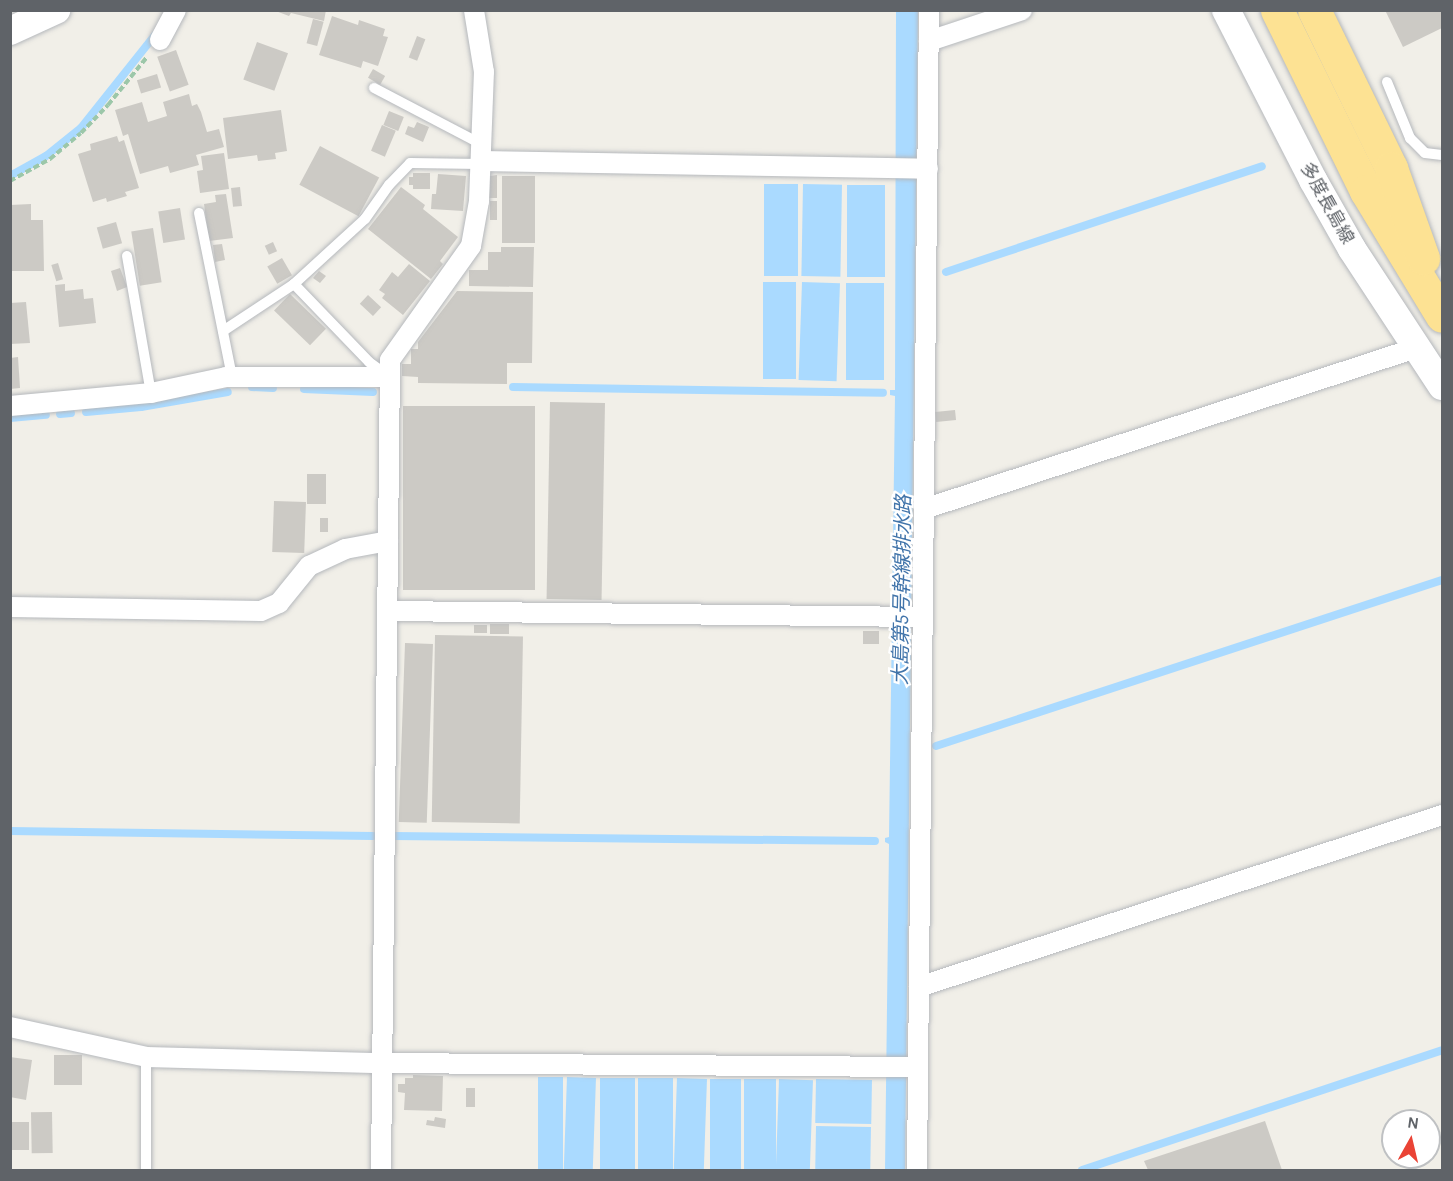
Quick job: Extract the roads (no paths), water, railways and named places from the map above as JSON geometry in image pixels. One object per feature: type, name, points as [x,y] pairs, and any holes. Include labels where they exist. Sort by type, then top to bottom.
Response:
[{"type":"highway","points":[[1277,10],[1366,191],[1443,314]]},
{"type":"highway","points":[[1314,10],[1391,168],[1443,314]]},
{"type":"main road","points":[[21,21],[56,10]]},
{"type":"main road","name":"多度長島線","points":[[1226,10],[1347,239],[1443,386]]},
{"type":"street","points":[[160,40],[176,10]]},
{"type":"street","points":[[381,1170],[390,360],[471,246],[479,201],[484,72],[474,10]]},
{"type":"street","points":[[917,1170],[915,1067],[919,987],[919,617],[924,509],[924,169],[929,10]]},
{"type":"street","points":[[928,41],[1022,10]]},
{"type":"street","points":[[481,156],[924,169]]},
{"type":"street","points":[[924,509],[1419,347]]},
{"type":"street","points":[[10,406],[151,393],[232,377],[390,377]]},
{"type":"street","points":[[10,607],[261,611],[279,603],[309,566],[345,549],[388,541]]},
{"type":"street","points":[[387,611],[919,617]]},
{"type":"street","points":[[919,987],[1443,816]]},
{"type":"street","points":[[10,1027],[146,1057],[382,1063],[915,1067]]},
{"type":"lane","points":[[1387,82],[1410,138],[1425,153],[1443,155]]},
{"type":"lane","points":[[374,88],[481,156]]},
{"type":"lane","points":[[223,331],[294,284],[365,219],[410,163],[481,156]]},
{"type":"lane","points":[[199,213],[232,377]]},
{"type":"lane","points":[[127,256],[151,393]]},
{"type":"lane","points":[[294,284],[369,362],[390,377]]},
{"type":"lane","points":[[146,1057],[146,1170]]},
{"type":"water","name":"大島第5号幹線排水路","points":[[918,10],[905,1170],[885,1170],[889,844],[885,842],[885,838],[889,837],[895,396],[890,395],[890,390],[895,390],[896,11]]},
{"type":"water","points":[[764,184],[798,184],[798,276],[764,276]]},
{"type":"water","points":[[803,184],[842,185],[840,277],[801,276]]},
{"type":"water","points":[[847,185],[885,185],[885,277],[847,277]]},
{"type":"water","points":[[763,282],[796,282],[796,379],[763,379]]},
{"type":"water","points":[[802,282],[840,283],[837,381],[799,380]]},
{"type":"water","points":[[846,283],[884,283],[884,380],[846,380]]},
{"type":"water","points":[[538,1077],[563,1077],[563,1170],[538,1170]]},
{"type":"water","points":[[567,1077],[596,1078],[593,1170],[564,1170]]},
{"type":"water","points":[[600,1078],[635,1078],[635,1170],[600,1170]]},
{"type":"water","points":[[638,1078],[673,1078],[673,1170],[638,1170]]},
{"type":"water","points":[[677,1078],[707,1079],[704,1170],[674,1170]]},
{"type":"water","points":[[710,1079],[741,1079],[741,1170],[710,1170]]},
{"type":"water","points":[[744,1079],[776,1079],[776,1170],[744,1170]]},
{"type":"water","points":[[779,1079],[813,1080],[810,1170],[776,1170]]},
{"type":"water","points":[[816,1079],[872,1080],[871,1124],[815,1123]]},
{"type":"water","points":[[816,1126],[871,1127],[870,1170],[815,1170]]},
{"type":"waterway","points":[[10,176],[46,156],[81,128],[155,35]]},
{"type":"waterway","points":[[946,272],[1262,166]]},
{"type":"waterway","points":[[252,387],[273,388]]},
{"type":"waterway","points":[[513,387],[883,393]]},
{"type":"waterway","points":[[304,389],[373,392]]},
{"type":"waterway","points":[[86,412],[141,407],[228,392]]},
{"type":"waterway","points":[[60,414],[71,413]]},
{"type":"waterway","points":[[10,418],[46,415]]},
{"type":"waterway","points":[[936,746],[1442,580]]},
{"type":"waterway","points":[[10,831],[373,836]]},
{"type":"waterway","points":[[393,836],[875,841]]},
{"type":"waterway","points":[[1082,1170],[1442,1050]]}]
